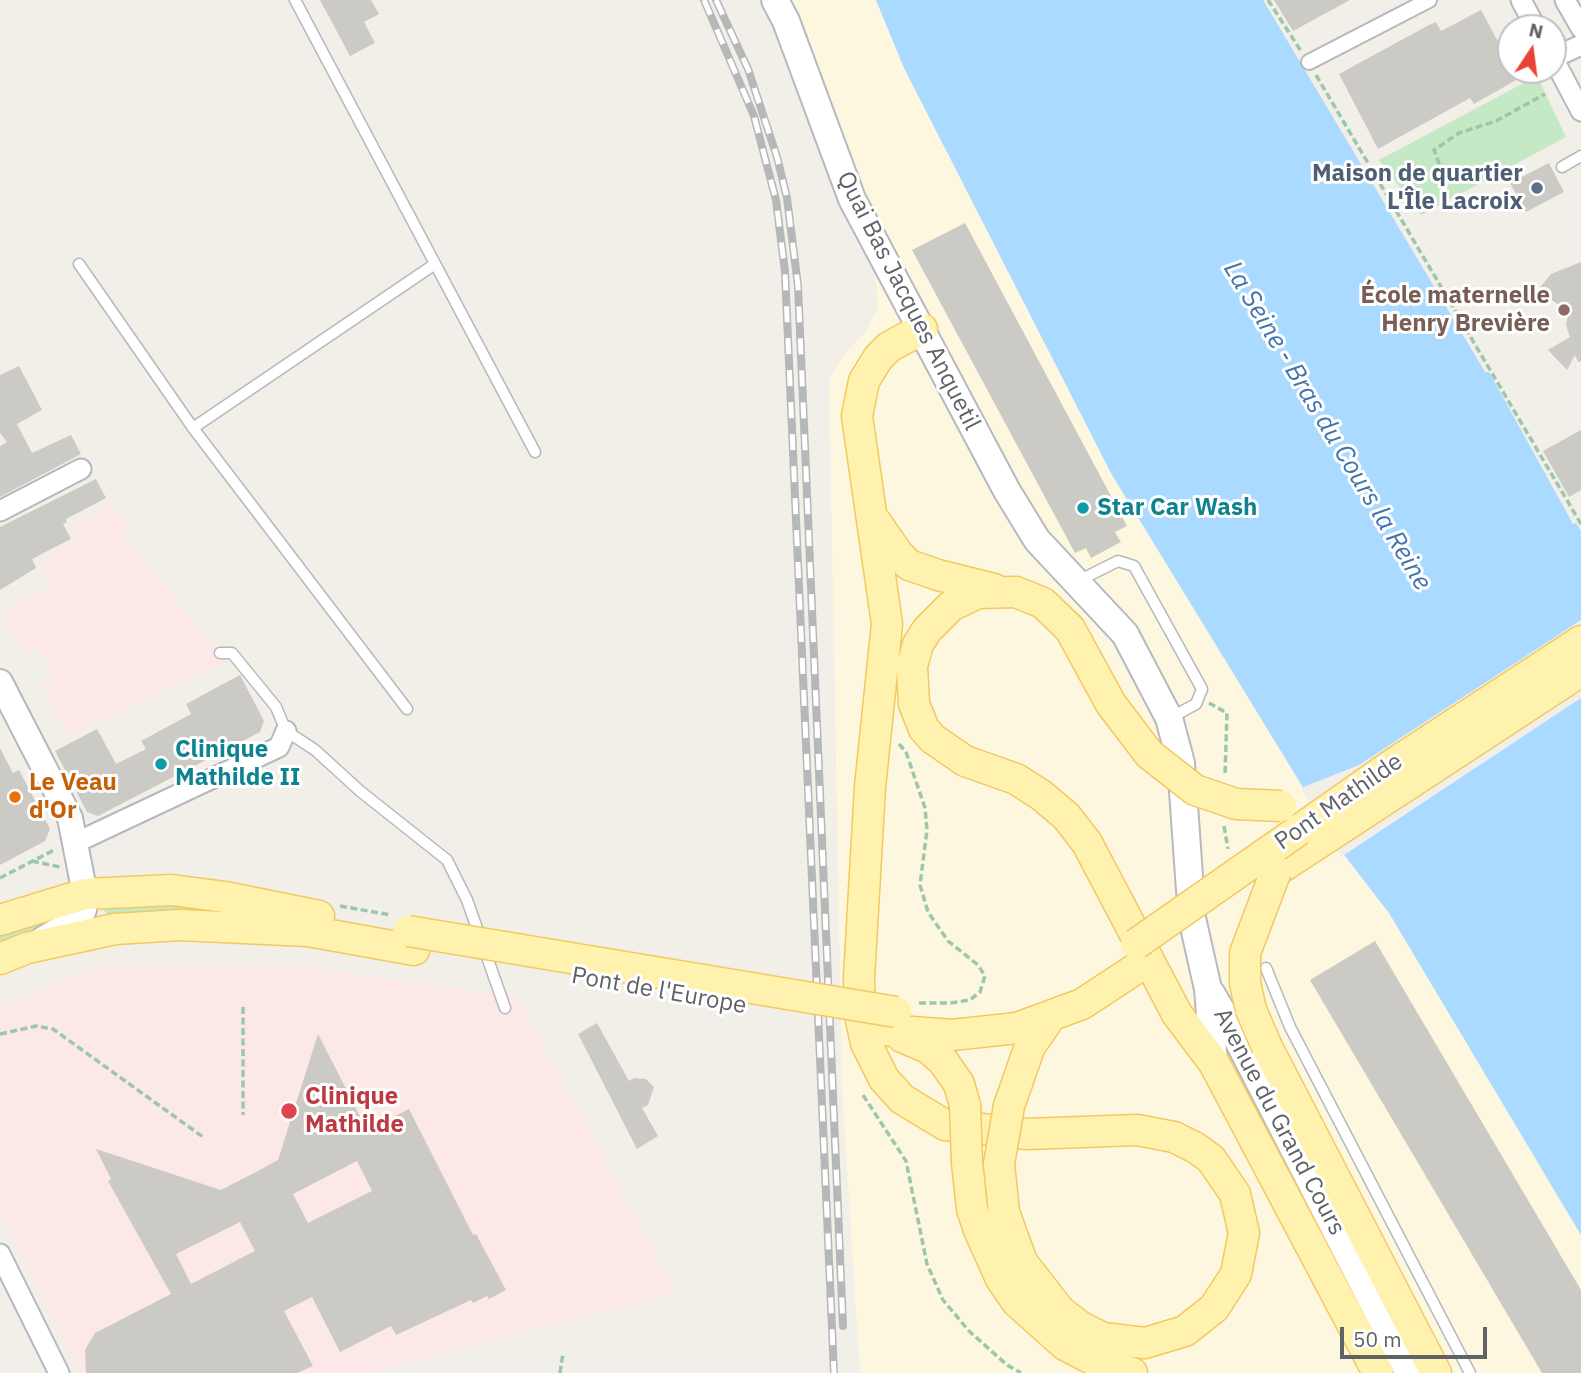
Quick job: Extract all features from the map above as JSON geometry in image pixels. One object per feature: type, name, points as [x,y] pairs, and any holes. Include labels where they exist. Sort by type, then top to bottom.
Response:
[{"type":"main road","name":"Quai Bas Jacques Anquetil","points":[[775,0],[786,21],[852,199],[1007,491],[1037,540],[1075,584],[1125,634],[1169,718],[1181,763],[1192,918],[1208,989]]},
{"type":"main road","points":[[922,329],[889,347],[878,358],[864,381],[857,416],[887,624],[870,787],[859,978],[860,1015],[873,1061],[902,1099],[945,1125],[1027,1134],[1137,1130],[1174,1137],[1211,1159],[1235,1194],[1244,1233],[1236,1274],[1214,1308],[1185,1331],[1145,1343],[1103,1338],[1081,1327],[1060,1311],[1022,1262],[1004,1212],[999,1164],[1009,1106],[1030,1046],[1049,1018]]},
{"type":"main road","points":[[873,517],[898,554],[909,565],[930,573],[1030,596],[1058,615],[1070,629],[1111,704],[1139,741],[1163,766],[1195,790],[1236,804],[1259,807],[1318,799],[1390,766]]},
{"type":"main road","points":[[1001,591],[978,593],[951,606],[937,617],[918,644],[911,683],[919,718],[933,739],[948,752],[1016,779],[1041,795],[1071,822],[1111,886],[1177,1014],[1214,1063]]},
{"type":"main road","name":"Pont Mathilde","points":[[1108,977],[1390,766],[1581,641]]},
{"type":"main road","name":"Pont Mathilde","points":[[1140,954],[1276,870],[1581,671]]},
{"type":"main road","points":[[1276,870],[1249,941],[1245,983],[1251,1010],[1267,1047],[1436,1373]]},
{"type":"main road","points":[[0,920],[85,894],[172,890],[225,897],[411,941]]},
{"type":"main road","points":[[14,953],[115,929],[180,925],[308,931],[411,941]]},
{"type":"main road","name":"Pont de l'Europe","points":[[411,941],[901,1023]]},
{"type":"main road","points":[[901,1023],[998,1011],[1064,993],[1108,977]]},
{"type":"main road","points":[[901,1023],[952,1035],[995,1033],[1049,1018],[1082,1004],[1108,977]]},
{"type":"main road","name":"Avenue du Grand Cours","points":[[1208,989],[1214,1063],[1378,1373]]},
{"type":"main road","name":"Avenue du Grand Cours","points":[[1208,989],[1230,1025],[1409,1373]]},
{"type":"main road","points":[[901,1023],[943,1061],[959,1084],[965,1105],[972,1209],[1001,1279],[1017,1303],[1065,1345],[1094,1360],[1132,1373]]},
{"type":"street","points":[[1309,62],[1429,0]]},
{"type":"street","points":[[1565,0],[1581,28]]},
{"type":"street","points":[[1567,84],[1581,111]]},
{"type":"street","points":[[0,511],[81,469]]},
{"type":"street","points":[[1,685],[70,818],[85,894],[84,910],[76,920],[14,953]]},
{"type":"street","points":[[75,843],[279,747],[286,731]]},
{"type":"street","points":[[0,1254],[59,1373]]},
{"type":"lane","points":[[295,0],[534,452]]},
{"type":"lane","points":[[1562,167],[1581,156]]},
{"type":"lane","points":[[79,264],[193,428],[407,709]]},
{"type":"lane","points":[[193,428],[435,264]]},
{"type":"lane","points":[[1075,584],[1118,561],[1134,566],[1202,689],[1196,704],[1169,718]]},
{"type":"lane","points":[[220,653],[232,653],[276,707],[286,731],[315,750],[360,791],[447,860],[467,900],[505,1008]]},
{"type":"lane","points":[[1266,968],[1290,1027],[1470,1373]]},
{"type":"path","points":[[1268,0],[1309,62],[1581,524]]},
{"type":"path","points":[[1443,174],[1434,150],[1459,133],[1496,121],[1545,94]]},
{"type":"path","points":[[896,741],[906,752],[925,808],[927,830],[920,885],[928,912],[948,941],[978,965],[985,976],[980,992],[970,1000],[950,1003],[901,1023]]},
{"type":"path","points":[[0,878],[32,860],[69,867]]},
{"type":"path","points":[[243,1006],[243,1115]]},
{"type":"path","points":[[0,1034],[36,1026],[54,1030],[203,1137]]},
{"type":"path","points":[[560,1373],[563,1353]]},
{"type":"shaded area","points":[[760,0],[876,0],[904,68],[1112,475],[1345,856],[1389,913],[1581,1235],[1581,1373],[860,1373],[842,1086],[829,378],[843,356],[864,334],[878,308],[875,266],[792,60]]},
{"type":"shaded area","points":[[113,504],[130,527],[121,535],[227,661],[68,737],[41,684],[55,678],[38,648],[24,654],[1,611],[50,586],[38,561],[78,540],[71,525]]},
{"type":"shaded area","name":"Clinique Mathilde","points":[[297,966],[518,997],[676,1293],[368,1373],[81,1373],[0,1215],[0,1006],[97,967]]},
{"type":"green space","points":[[1522,84],[1541,84],[1566,137],[1421,215],[1379,160]]},
{"type":"green space","points":[[169,904],[270,913],[109,916],[103,909]]},
{"type":"green space","points":[[61,915],[62,920],[0,942],[0,932]]},
{"type":"water","name":"La Seine - Bras du Cours la Reine","points":[[876,0],[1263,0],[1485,372],[1489,372],[1573,524],[1576,523],[1581,531],[1581,1235],[1389,913],[1345,856],[1112,475],[904,68]]},
{"type":"pier","points":[[1581,620],[1581,698],[1341,857],[1301,788],[1359,765]]},
{"type":"building","points":[[320,0],[371,0],[379,14],[364,22],[375,43],[350,56]]},
{"type":"building","points":[[1274,0],[1350,0],[1293,31]]},
{"type":"building","points":[[1481,10],[1497,40],[1497,84],[1509,84],[1474,104],[1470,98],[1378,149],[1339,74],[1436,22],[1441,31]]},
{"type":"building","name":"Maison de quartier L'Île Lacroix","points":[[1549,163],[1564,192],[1526,212],[1510,183]]},
{"type":"building","points":[[965,223],[1127,526],[1115,532],[1121,542],[1091,558],[1086,548],[1075,553],[912,250]]},
{"type":"building","points":[[1581,262],[1581,361],[1578,362],[1575,355],[1567,370],[1548,350],[1570,337],[1566,325],[1569,311],[1537,291],[1551,274]]},
{"type":"building","points":[[19,366],[42,410],[17,424],[32,453],[71,435],[81,454],[0,497],[0,446],[7,442],[0,433],[0,375]]},
{"type":"building","points":[[1581,430],[1581,490],[1569,497],[1543,451]]},
{"type":"building","points":[[96,479],[106,498],[66,519],[67,522],[63,524],[71,539],[32,559],[36,568],[0,590],[0,527]]},
{"type":"building","name":"Clinique Mathilde II","points":[[240,675],[264,721],[260,732],[98,816],[87,812],[55,751],[97,729],[116,764],[146,749],[141,741],[191,714],[186,704]]},
{"type":"building","points":[[0,748],[13,773],[19,770],[50,829],[45,841],[0,865]]},
{"type":"building","points":[[1375,941],[1581,1290],[1581,1373],[1542,1373],[1310,980]]},
{"type":"building","points":[[597,1023],[629,1081],[634,1078],[646,1079],[654,1087],[648,1105],[642,1108],[658,1136],[637,1149],[578,1034]]},
{"type":"building","points":[[318,1034],[367,1130],[409,1109],[473,1235],[476,1234],[506,1290],[489,1299],[487,1296],[473,1303],[471,1300],[396,1335],[391,1326],[340,1352],[312,1297],[284,1311],[313,1366],[297,1373],[86,1373],[85,1350],[95,1333],[171,1294],[108,1181],[111,1179],[96,1149],[221,1190],[278,1160]],"holes":[[[357,1161],[372,1191],[308,1223],[293,1194]],[[240,1222],[255,1251],[191,1284],[176,1254]]]},
{"type":"railway","points":[[704,0],[754,116],[776,200],[785,272],[834,1373]]},
{"type":"railway","points":[[716,0],[748,69],[777,157],[787,198],[798,286],[843,1326]]},
{"type":"place","name":"Maison de quartier L'Île Lacroix","points":[[1537,188]]},
{"type":"place","name":"École maternelle Henry Brevière","points":[[1564,310]]},
{"type":"place","name":"Star Car Wash","points":[[1083,508]]},
{"type":"place","name":"Clinique Mathilde II","points":[[161,764]]},
{"type":"place","name":"Le Veau d'Or","points":[[15,797]]},
{"type":"place","name":"Clinique Mathilde","points":[[289,1111]]}]
